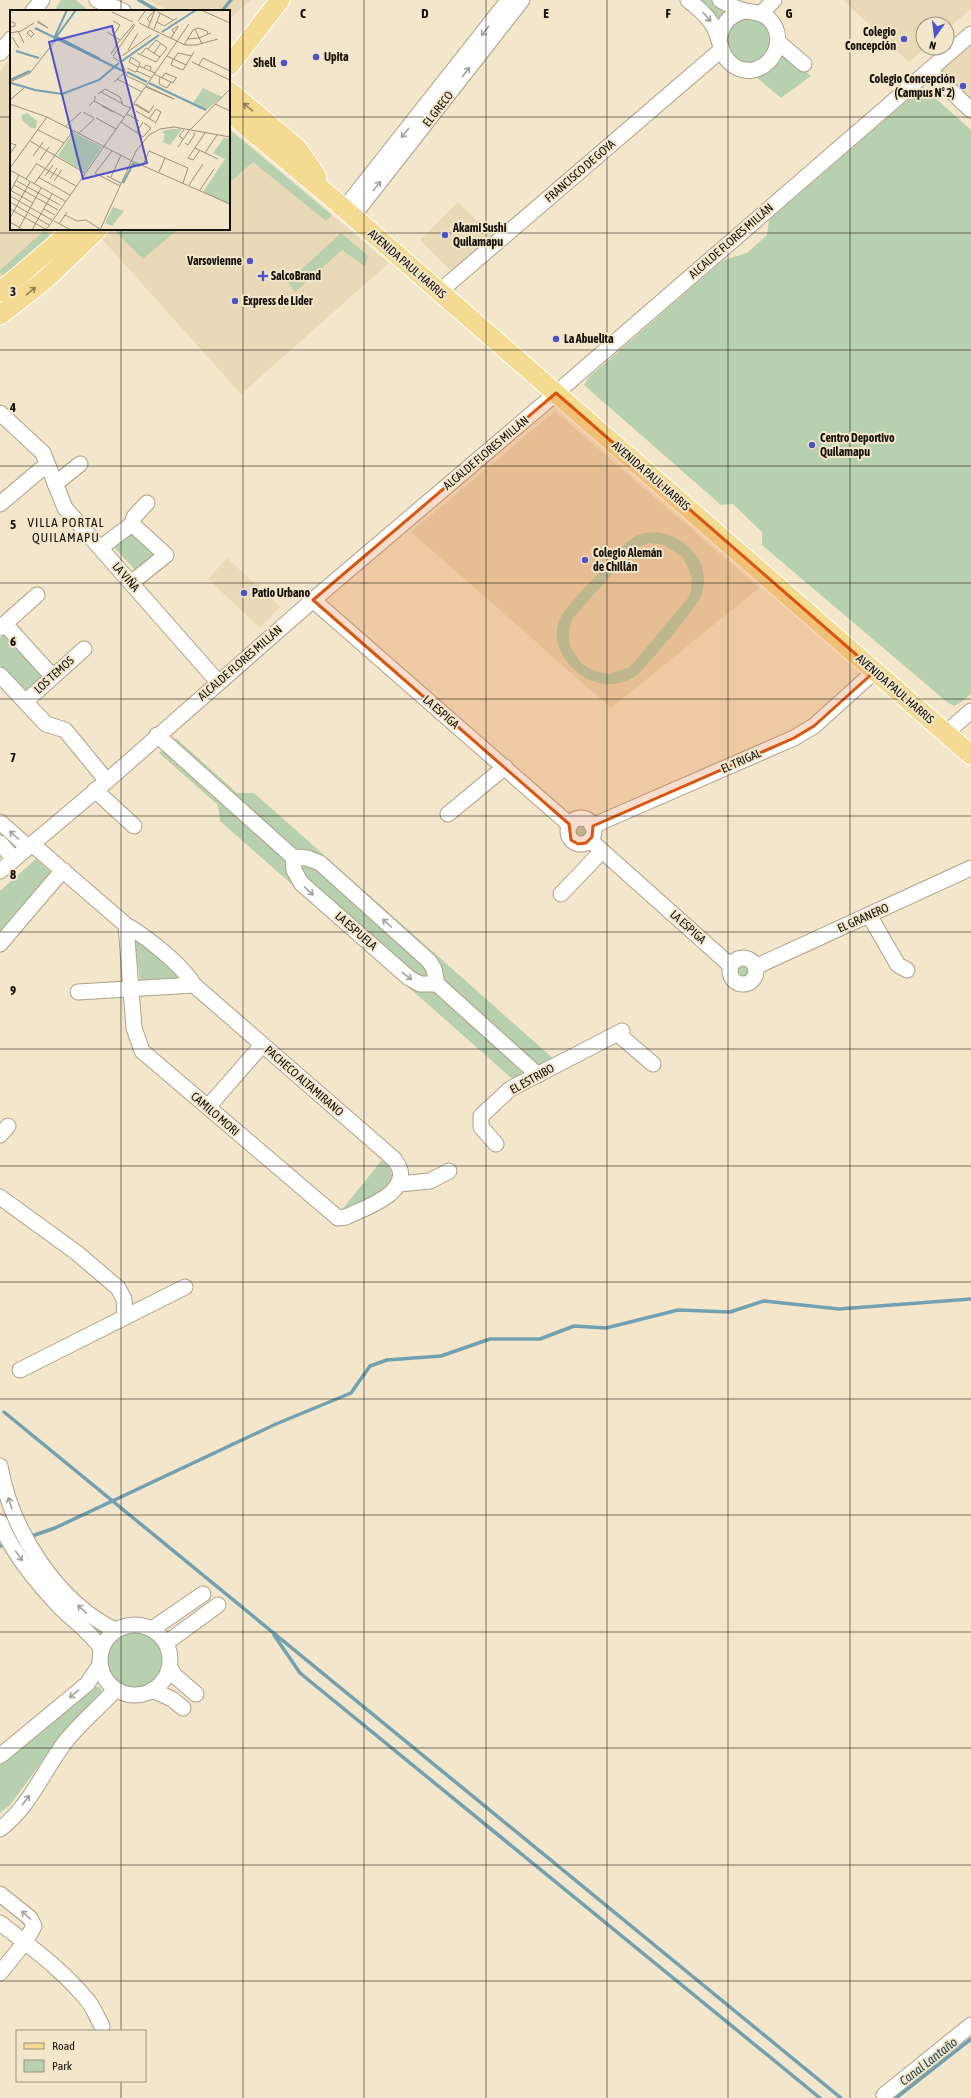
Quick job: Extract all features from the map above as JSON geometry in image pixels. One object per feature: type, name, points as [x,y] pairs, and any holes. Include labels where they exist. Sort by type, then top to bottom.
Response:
[{"type":"main road","points":[[230,43],[273,0]]},
{"type":"main road","points":[[230,65],[280,0]]},
{"type":"main road","name":"AVENIDA PAUL HARRIS","points":[[230,92],[297,148],[343,208]]},
{"type":"main road","name":"AVENIDA PAUL HARRIS","points":[[230,113],[343,208],[971,755]]},
{"type":"main road","points":[[0,292],[73,230]]},
{"type":"main road","points":[[0,315],[45,280],[97,230]]},
{"type":"street","points":[[34,10],[42,0]]},
{"type":"street","points":[[90,0],[104,10]]},
{"type":"street","points":[[97,0],[121,10]]},
{"type":"street","name":"EL GRECO","points":[[343,208],[509,0]]},
{"type":"street","name":"EL GRECO","points":[[343,208],[522,0]]},
{"type":"street","points":[[688,0],[704,14],[713,25],[722,50],[736,67],[748,70],[760,68],[770,61],[776,50],[778,42],[775,27],[768,17],[761,14],[744,11],[730,6],[720,0]]},
{"type":"street","points":[[761,14],[774,0]]},
{"type":"street","points":[[722,50],[721,29],[726,20],[734,14],[744,11]]},
{"type":"street","name":"ALCALDE FLORES MILLÁN","points":[[0,871],[971,34]]},
{"type":"street","points":[[0,53],[10,40]]},
{"type":"street","points":[[778,42],[804,64]]},
{"type":"street","name":"FRANCISCO DE GOYA","points":[[443,295],[722,50]]},
{"type":"street","points":[[929,70],[971,110]]},
{"type":"street","name":"LA VIÑA","points":[[0,413],[43,453],[46,465],[65,508],[218,682]]},
{"type":"street","points":[[55,484],[80,464]]},
{"type":"street","points":[[0,504],[46,465]]},
{"type":"street","points":[[100,548],[132,524],[134,517],[147,503]]},
{"type":"street","points":[[131,583],[166,555],[132,524]]},
{"type":"street","points":[[38,595],[2,626],[52,677]]},
{"type":"street","name":"LA ESPIGA","points":[[313,600],[570,825],[580,819],[587,820],[591,833],[602,851],[732,966],[732,978],[743,984],[754,979],[755,967]]},
{"type":"street","name":"LOS TEMOS","points":[[25,702],[84,649]]},
{"type":"street","name":"EL TRIGAL","points":[[591,833],[794,738],[814,726],[874,671]]},
{"type":"street","points":[[0,675],[46,724],[64,730],[107,780]]},
{"type":"street","points":[[946,733],[971,711]]},
{"type":"street","points":[[157,735],[293,857],[307,858],[320,862],[429,961],[434,969],[437,984],[538,1075]]},
{"type":"street","points":[[448,814],[505,767]]},
{"type":"street","points":[[95,790],[134,826]]},
{"type":"street","points":[[0,822],[63,870],[126,925],[136,931],[187,974],[194,985],[78,992]]},
{"type":"street","points":[[570,825],[569,836],[574,842],[582,844],[591,833]]},
{"type":"street","points":[[0,843],[14,859]]},
{"type":"street","points":[[561,894],[602,851]]},
{"type":"street","name":"LA ESPUELA","points":[[293,857],[294,870],[301,883],[346,923],[409,978],[420,984],[437,984]]},
{"type":"street","name":"EL GRANERO","points":[[755,967],[971,868]]},
{"type":"street","points":[[0,944],[63,870]]},
{"type":"street","points":[[869,915],[898,965],[907,970]]},
{"type":"street","name":"CAMILO MORI","points":[[126,925],[134,1028],[142,1051],[338,1218],[346,1217],[392,1194],[399,1184]]},
{"type":"street","points":[[732,966],[737,960],[746,959],[753,963],[755,967]]},
{"type":"street","name":"PACHECO ALTAMIRANO","points":[[194,985],[394,1159],[400,1170],[399,1184]]},
{"type":"street","name":"EL ESTRIBO","points":[[496,1144],[481,1127],[481,1116],[510,1089],[620,1032],[653,1064]]},
{"type":"street","points":[[208,1107],[262,1044]]},
{"type":"street","points":[[399,1184],[430,1181],[449,1171]]},
{"type":"street","points":[[0,1197],[77,1253],[118,1288],[124,1299],[125,1317]]},
{"type":"street","points":[[20,1370],[185,1287]]},
{"type":"street","points":[[0,1466],[3,1482],[13,1513],[30,1547],[71,1599],[92,1617],[115,1630]]},
{"type":"street","points":[[0,1522],[14,1550],[26,1567],[59,1606],[95,1640],[101,1648]]},
{"type":"street","points":[[152,1629],[204,1594]]},
{"type":"street","points":[[166,1643],[218,1605]]},
{"type":"street","points":[[137,1624],[152,1629],[158,1633],[166,1643],[170,1654],[170,1667],[166,1676],[152,1690],[138,1695],[126,1694],[115,1690],[107,1682],[100,1665],[101,1648],[106,1638],[115,1630],[126,1626],[137,1624]]},
{"type":"street","points":[[0,1756],[87,1684],[100,1665]]},
{"type":"street","points":[[170,1667],[174,1675],[196,1694]]},
{"type":"street","points":[[0,1829],[25,1802],[66,1742],[115,1690]]},
{"type":"street","points":[[152,1690],[172,1699],[183,1708]]},
{"type":"street","points":[[0,1894],[30,1918],[34,1926],[25,1942],[0,1973]]},
{"type":"street","points":[[0,1923],[52,1964],[74,1986],[89,2002],[102,2026]]},
{"type":"street","points":[[884,2095],[971,2025]]},
{"type":"highlighted area","points":[[556,393],[875,671],[814,726],[794,738],[593,826],[592,837],[586,843],[578,844],[571,840],[569,824],[313,600]]},
{"type":"shaded area","points":[[147,0],[251,0],[230,18],[230,10],[169,10]]},
{"type":"shaded area","name":"Colegio Concepción","points":[[843,0],[971,0],[971,9],[955,22],[955,16],[915,16],[916,56],[909,62]]},
{"type":"shaded area","name":"Colegio Concepción (Campus N° 2)","points":[[971,42],[971,101],[940,70]]},
{"type":"shaded area","points":[[10,58],[10,230],[56,230],[0,280],[0,72]]},
{"type":"shaded area","points":[[230,130],[389,263],[241,394],[94,230],[230,230]]},
{"type":"shaded area","points":[[458,202],[495,239],[454,274],[420,240]]},
{"type":"shaded area","name":"Colegio Alemán de Chillán","points":[[555,411],[759,588],[611,708],[411,532]]},
{"type":"shaded area","name":"Patio Urbano","points":[[227,558],[280,607],[260,628],[208,579]]},
{"type":"green space","points":[[61,0],[76,0],[88,10],[55,10]]},
{"type":"green space","points":[[690,0],[711,0],[725,9],[737,12],[717,33]]},
{"type":"green space","points":[[755,15],[772,28],[773,50],[758,65],[736,64],[723,47],[734,18]]},
{"type":"green space","points":[[783,51],[811,76],[781,98],[755,76],[774,68],[780,61]]},
{"type":"green space","name":"Centro Deportivo Quilamapu","points":[[923,87],[971,130],[971,694],[954,706],[947,702],[762,545],[762,532],[733,504],[721,505],[584,385],[588,378],[723,260],[747,253],[767,235],[769,220]]},
{"type":"green space","points":[[230,130],[332,215],[326,221],[253,162],[230,182]]},
{"type":"green space","points":[[117,230],[177,230],[143,259],[116,232]]},
{"type":"green space","points":[[44,231],[50,236],[4,276],[0,270]]},
{"type":"green space","points":[[341,233],[368,256],[364,266],[342,250],[295,292],[288,282]]},
{"type":"green space","points":[[132,529],[160,555],[138,573],[112,545]]},
{"type":"green space","name":"Colegio Alemán de Chillán","points":[[654,532],[676,538],[693,552],[703,571],[704,582],[702,594],[683,622],[638,674],[626,681],[613,684],[604,684],[593,681],[582,676],[565,659],[559,649],[557,626],[562,615],[572,602],[628,541],[636,536]],"holes":[[[649,543],[664,545],[683,557],[692,577],[691,591],[688,598],[630,667],[609,674],[594,671],[582,664],[570,646],[569,633],[572,619],[635,548]]]},
{"type":"green space","points":[[7,632],[46,675],[25,693],[0,665],[0,638]]},
{"type":"green space","points":[[176,738],[237,793],[254,793],[556,1061],[540,1069],[442,982],[434,960],[290,848],[171,742]]},
{"type":"green space","points":[[163,750],[284,858],[290,877],[434,990],[526,1072],[516,1082],[220,821],[218,805],[159,753]]},
{"type":"green space","points":[[581,823],[587,826],[590,832],[587,838],[581,841],[575,838],[572,832],[575,826]]},
{"type":"green space","points":[[36,859],[54,875],[0,937],[0,891]]},
{"type":"green space","points":[[303,863],[311,864],[428,969],[428,974],[424,979],[417,979],[300,875],[298,869]]},
{"type":"green space","points":[[134,934],[185,978],[140,980]]},
{"type":"green space","points":[[743,963],[749,966],[752,972],[749,978],[743,981],[737,978],[734,972],[737,966]]},
{"type":"green space","points":[[382,1160],[389,1166],[392,1173],[390,1184],[387,1189],[340,1212]]},
{"type":"green space","points":[[128,1627],[140,1627],[157,1636],[164,1647],[166,1659],[164,1671],[157,1682],[140,1691],[128,1691],[116,1686],[107,1677],[102,1665],[102,1653],[107,1641],[116,1632]]},
{"type":"green space","points":[[91,1686],[99,1687],[104,1693],[66,1729],[10,1805],[0,1813],[0,1762]]},
{"type":"waterway","points":[[139,0],[156,10]]},
{"type":"waterway","points":[[223,10],[231,0]]},
{"type":"waterway","points":[[32,1536],[55,1528],[276,1424],[351,1393],[370,1366],[387,1360],[441,1356],[490,1339],[540,1339],[574,1326],[606,1328],[678,1310],[730,1312],[764,1301],[839,1309],[971,1299]]},
{"type":"waterway","points":[[4,1412],[841,2098]]},
{"type":"waterway","points":[[274,1635],[300,1673],[820,2098]]},
{"type":"waterway","name":"Canal Lantaño","points":[[896,2098],[971,2039]]},
{"type":"place","name":"Colegio Concepción","points":[[904,39]]},
{"type":"place","name":"Upita","points":[[316,57]]},
{"type":"place","name":"Shell","points":[[284,63]]},
{"type":"place","name":"Colegio Concepción (Campus N° 2)","points":[[963,86]]},
{"type":"place","name":"Akami Sushi Quilamapu","points":[[445,235]]},
{"type":"place","name":"Varsovienne","points":[[250,261]]},
{"type":"place","name":"SalcoBrand","points":[[263,276]]},
{"type":"place","name":"Express de Lider","points":[[235,301]]},
{"type":"place","name":"La Abuelita","points":[[556,339]]},
{"type":"place","name":"Centro Deportivo Quilamapu","points":[[812,445]]},
{"type":"place","name":"Colegio Alemán de Chillán","points":[[585,560]]},
{"type":"place","name":"Patio Urbano","points":[[244,593]]},
{"type":"district","name":"VILLA PORTAL QUILAMAPU","points":[[66,530]]}]
